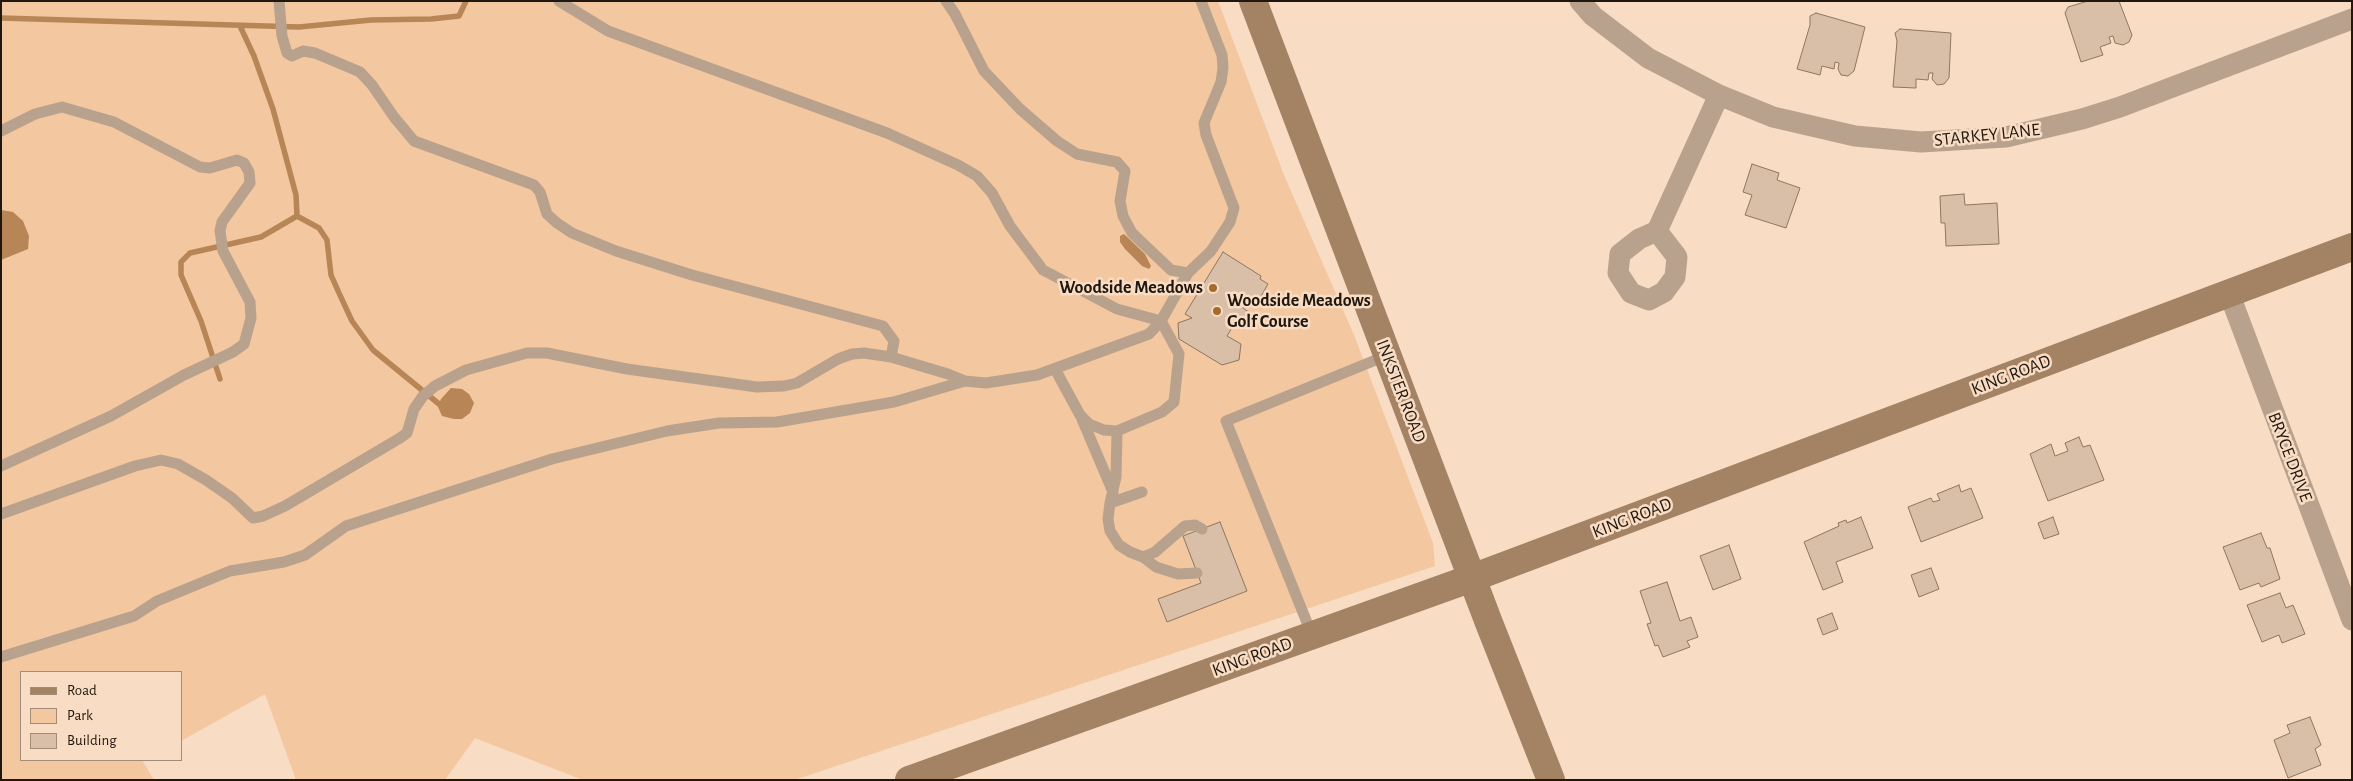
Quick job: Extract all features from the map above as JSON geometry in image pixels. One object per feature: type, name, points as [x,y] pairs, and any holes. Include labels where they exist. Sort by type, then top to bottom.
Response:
[{"type":"street","name":"INKSTER ROAD","points":[[1253,1],[1472,578],[1551,780]]},
{"type":"street","name":"STARKEY LANE","points":[[1580,1],[1593,16],[1648,58],[1719,94],[1773,117],[1855,136],[1921,142],[2006,136],[2048,128],[2120,107],[2352,19]]},
{"type":"street","points":[[1657,231],[1719,94]]},
{"type":"street","name":"KING ROAD","points":[[909,780],[1472,578],[2352,247]]},
{"type":"street","name":"BRYCE DRIVE","points":[[2229,293],[2352,620]]},
{"type":"lane","points":[[279,1],[282,18],[282,36],[287,52],[292,56],[303,52],[315,53],[360,72],[372,85],[399,125],[414,141],[534,185],[540,192],[547,214],[572,233],[616,251],[675,270],[882,326],[894,342],[891,357]]},
{"type":"lane","points":[[559,1],[608,31],[887,133],[958,165],[977,176],[992,193],[1010,226],[1043,270],[1088,296],[1117,309],[1161,321],[1179,354],[1174,402],[1162,412],[1117,431],[1104,430],[1089,424],[1080,415]]},
{"type":"lane","points":[[946,1],[955,14],[984,72],[1020,109],[1057,141],[1077,154],[1117,162],[1125,171],[1122,184],[1123,216],[1132,233],[1171,270],[1188,273]]},
{"type":"lane","points":[[1,514],[135,466],[161,460],[178,464],[206,480],[232,498],[253,518],[263,516],[285,506],[365,460],[407,432],[414,409],[423,396],[435,386],[466,370],[527,353],[547,353],[627,369],[757,387],[784,386],[797,383],[838,359],[864,352],[891,357],[965,381],[986,383],[1008,381],[1055,369],[1149,334],[1161,321],[1188,273],[1211,252],[1230,222],[1234,208],[1206,135],[1204,123],[1221,82],[1223,68],[1222,55],[1201,1]]},
{"type":"lane","points":[[1,131],[35,114],[62,107],[114,122],[200,167],[210,168],[237,160],[244,163],[249,172],[250,182],[222,222],[220,231],[223,251],[250,302],[251,318],[244,344],[224,357],[205,365],[111,416],[1,466]]},
{"type":"lane","points":[[1312,635],[1226,421],[1388,355]]},
{"type":"lane","points":[[1055,369],[1080,415],[1112,498]]},
{"type":"lane","points":[[1,657],[134,616],[197,583],[230,571],[284,562],[305,555],[346,526],[552,459],[667,431],[719,423],[777,422],[894,402],[965,381]]},
{"type":"lane","points":[[1117,431],[1112,498],[1108,520],[1115,538],[1119,545],[1130,552],[1143,556],[1156,567],[1178,574],[1197,573]]},
{"type":"lane","points":[[1112,498],[1142,492]]},
{"type":"lane","points":[[1143,556],[1155,552],[1185,526],[1195,525],[1202,529]]},
{"type":"green space","name":"Woodside Meadows Golf Course","points":[[1,1],[1218,1],[1284,175],[1354,335],[1433,543],[1435,566],[794,780],[583,780],[475,738],[445,780],[296,780],[265,694],[182,740],[182,671],[20,671],[20,761],[143,761],[154,780],[1,780]]},
{"type":"shaded area","points":[[1,210],[13,212],[23,221],[29,236],[28,249],[1,260]]},
{"type":"shaded area","points":[[1124,234],[1145,254],[1151,266],[1149,269],[1142,266],[1120,242],[1120,236]]},
{"type":"shaded area","points":[[451,388],[462,389],[469,394],[474,403],[470,413],[462,419],[442,416],[438,407],[441,399]]},
{"type":"building","points":[[2088,1],[2119,1],[2132,35],[2129,42],[2123,45],[2115,43],[2113,36],[2109,37],[2111,43],[2100,47],[2103,55],[2081,62],[2065,13],[2068,7]]},
{"type":"building","points":[[1816,13],[1865,27],[1854,71],[1848,76],[1841,75],[1838,69],[1839,63],[1835,62],[1834,69],[1822,66],[1820,75],[1797,69],[1810,25],[1810,16]]},
{"type":"building","points":[[1900,29],[1951,33],[1949,78],[1944,84],[1937,85],[1932,79],[1933,73],[1929,73],[1928,80],[1916,79],[1916,88],[1893,87],[1897,41],[1895,33]]},
{"type":"building","points":[[1752,164],[1779,173],[1777,180],[1800,188],[1786,228],[1745,215],[1752,195],[1743,192]]},
{"type":"building","points":[[1964,194],[1965,205],[1997,203],[1999,244],[1946,246],[1945,223],[1941,223],[1940,196]]},
{"type":"building","name":"Woodside Meadows Golf Course","points":[[1223,252],[1261,276],[1260,279],[1268,284],[1256,305],[1248,301],[1243,308],[1250,313],[1245,320],[1239,316],[1227,336],[1241,344],[1239,360],[1222,365],[1179,339],[1178,323],[1192,318],[1185,314]]},
{"type":"building","points":[[2079,437],[2083,447],[2090,445],[2104,480],[2048,501],[2030,454],[2051,444],[2055,456],[2068,451],[2065,443]]},
{"type":"building","points":[[1959,485],[1961,492],[1971,488],[1983,518],[1921,542],[1908,507],[1931,498],[1933,502],[1940,500],[1937,494]]},
{"type":"building","points":[[1861,517],[1873,548],[1836,562],[1843,582],[1823,590],[1804,542],[1839,526],[1838,523],[1846,520],[1847,523]]},
{"type":"building","points":[[2053,517],[2059,534],[2044,539],[2038,523]]},
{"type":"building","points":[[1220,522],[1247,591],[1167,622],[1158,599],[1201,583],[1183,536]]},
{"type":"building","points":[[2261,533],[2267,548],[2270,548],[2280,579],[2261,587],[2259,583],[2240,590],[2223,547]]},
{"type":"building","points":[[1729,545],[1741,579],[1713,590],[1700,556]]},
{"type":"building","points":[[1931,568],[1939,589],[1919,597],[1911,575]]},
{"type":"building","points":[[1667,582],[1680,621],[1691,617],[1698,637],[1687,641],[1690,647],[1663,657],[1658,645],[1655,646],[1647,624],[1651,623],[1640,591]]},
{"type":"building","points":[[2280,593],[2286,608],[2293,605],[2305,634],[2282,643],[2279,635],[2262,642],[2247,605]]},
{"type":"building","points":[[1832,613],[1838,629],[1823,635],[1817,619]]},
{"type":"building","points":[[2310,717],[2321,745],[2315,749],[2321,765],[2288,778],[2274,740],[2290,733],[2287,725]]},
{"type":"waterway","points":[[1,18],[299,27],[371,20],[431,19],[459,16],[466,1]]},
{"type":"waterway","points":[[220,379],[201,321],[181,275],[181,262],[190,253],[261,237],[297,216],[296,195],[273,109],[254,56],[240,26]]},
{"type":"waterway","points":[[297,216],[319,228],[327,240],[331,275],[352,321],[373,350],[439,404]]},
{"type":"place","name":"Woodside Meadows","points":[[1213,288]]},
{"type":"place","name":"Woodside Meadows Golf Course","points":[[1217,311]]}]
